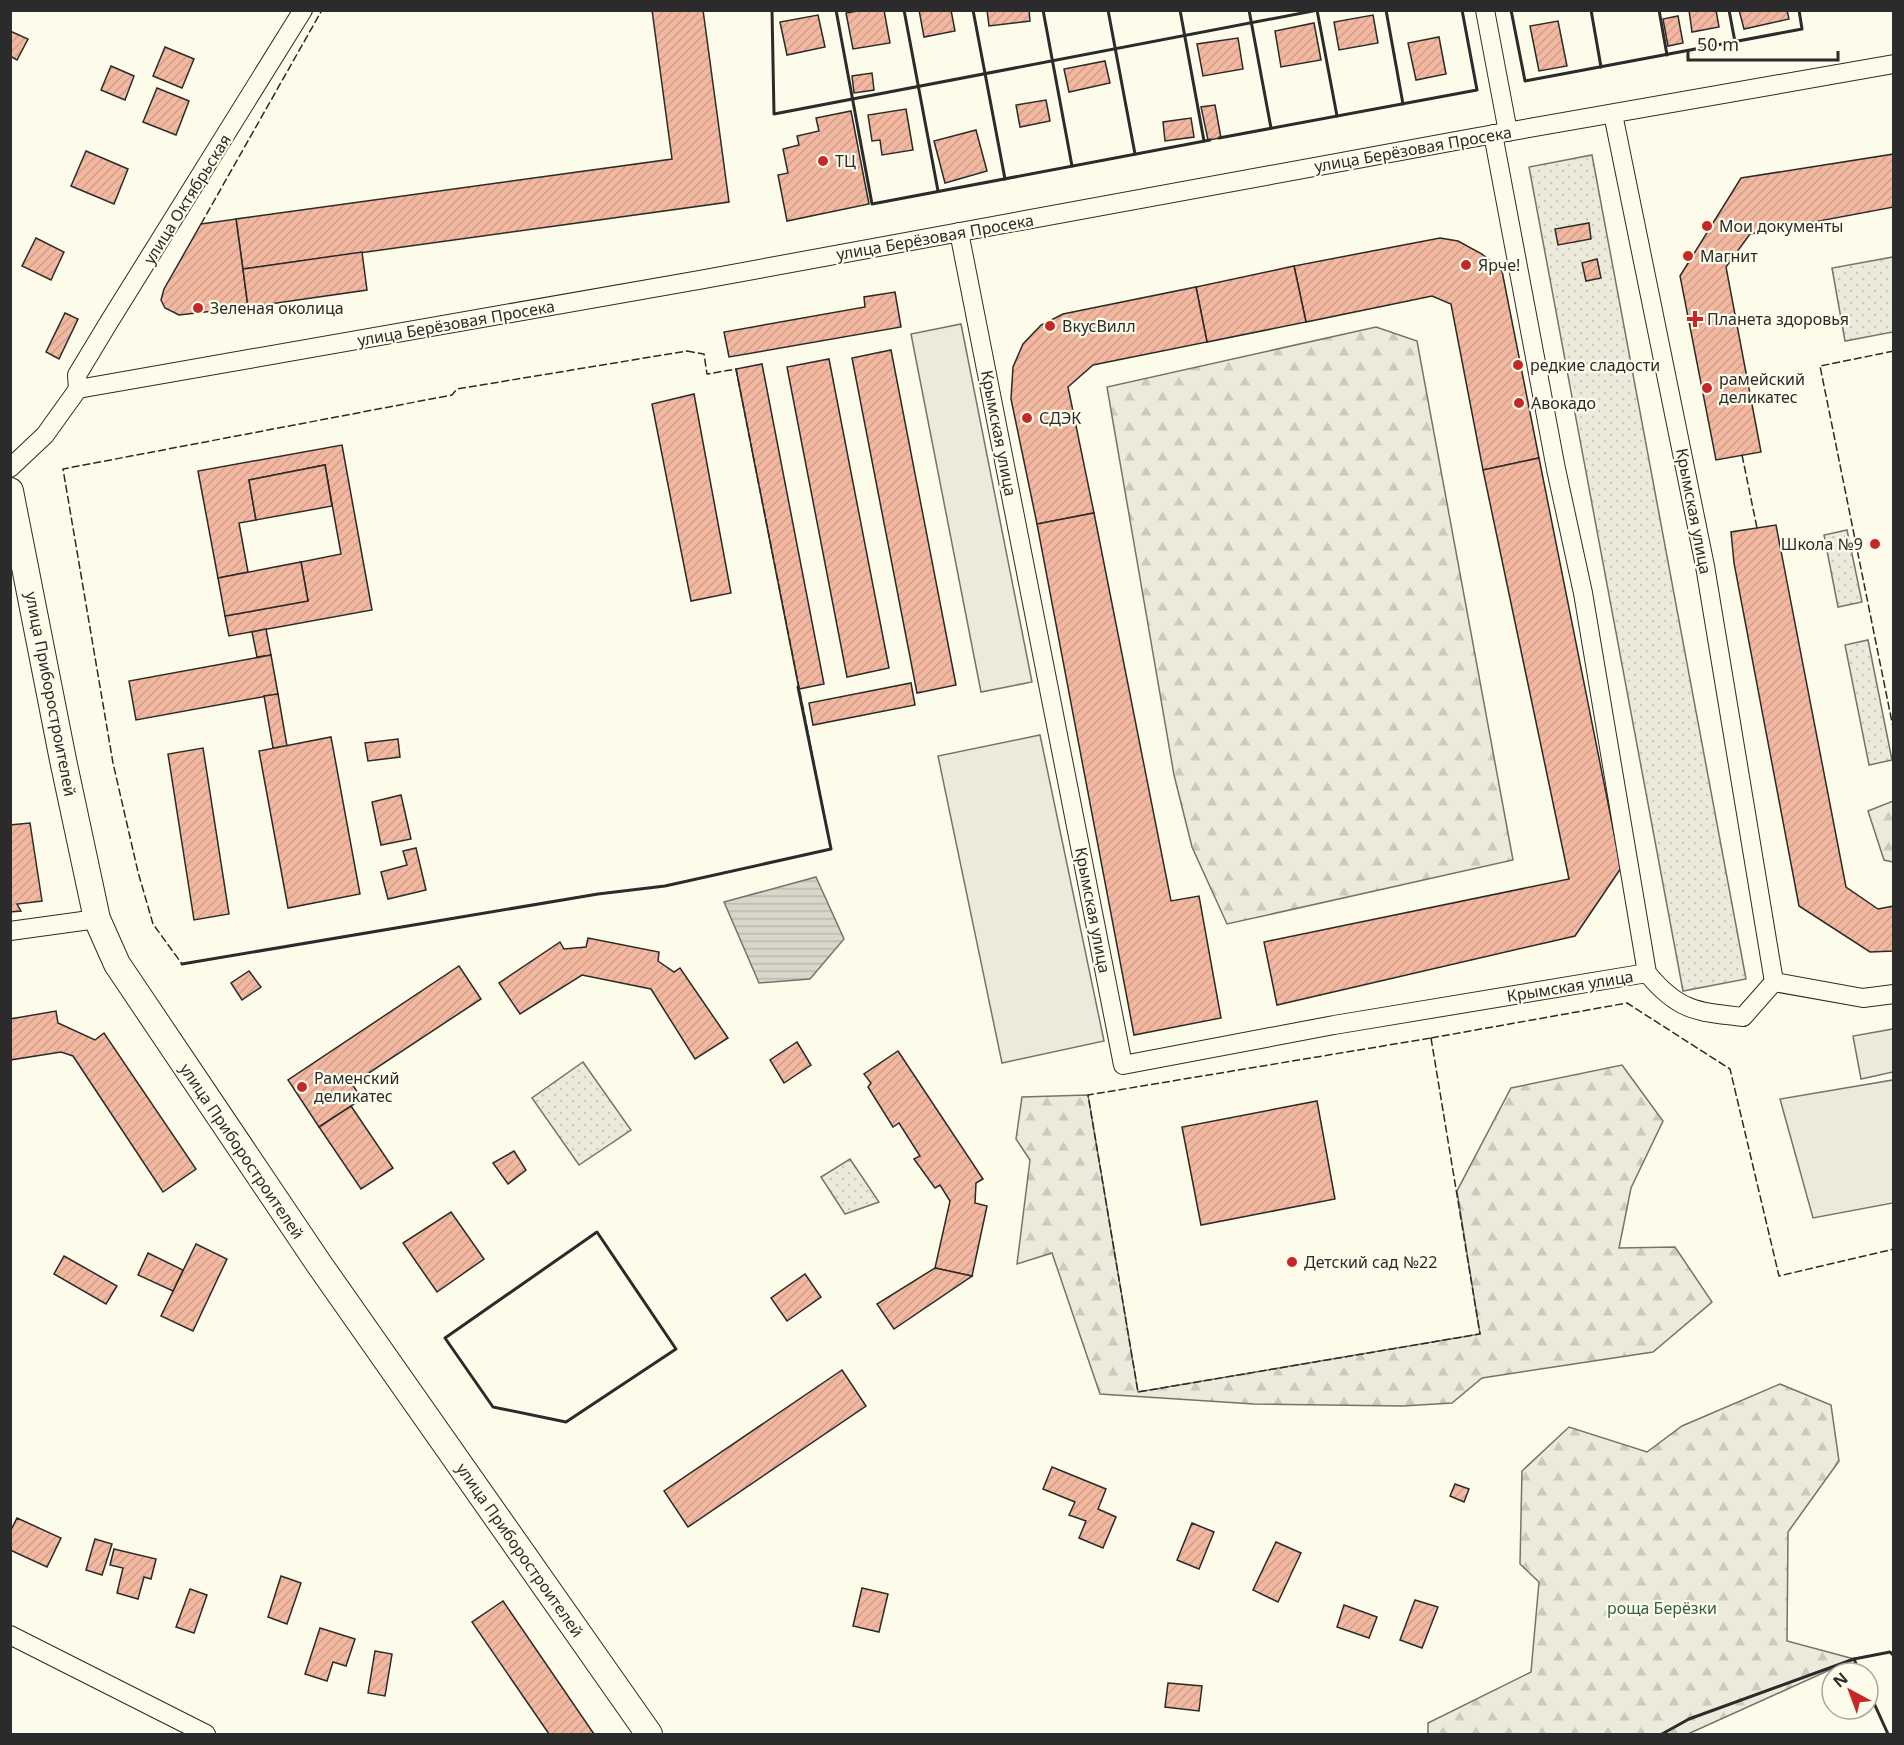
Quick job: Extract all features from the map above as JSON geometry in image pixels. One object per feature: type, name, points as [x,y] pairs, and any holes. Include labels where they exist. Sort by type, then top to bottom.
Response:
[{"type":"street","name":"улица Октябрьская","points":[[78,389],[77,375],[303,10]]},
{"type":"street","name":"Крымская улица","points":[[1485,10],[1501,133],[1556,469],[1583,594],[1647,973],[1663,993],[1694,1012],[1743,1017],[1774,982],[1705,566],[1613,114]]},
{"type":"street","name":"улица Берёзовая Просека","points":[[78,389],[1893,64]]},
{"type":"street","name":"Крымская улица","points":[[959,232],[1123,1065],[1335,1025],[1647,973]]},
{"type":"street","points":[[10,468],[45,435],[78,389]]},
{"type":"street","name":"улица Приборостроителей","points":[[10,491],[63,760],[98,919],[117,964],[202,1094],[649,1734]]},
{"type":"street","points":[[10,931],[98,919]]},
{"type":"street","points":[[1774,982],[1863,998],[1893,994]]},
{"type":"street","points":[[10,1635],[206,1734]]},
{"type":"green space","points":[[1592,155],[1746,979],[1683,991],[1529,167]]},
{"type":"green space","points":[[1893,257],[1893,332],[1845,341],[1832,268]]},
{"type":"green space","points":[[1376,327],[1417,341],[1513,860],[1227,924],[1192,847],[1174,775],[1107,387]]},
{"type":"green space","points":[[1847,530],[1862,602],[1838,607],[1824,535]]},
{"type":"green space","points":[[1868,640],[1892,760],[1869,765],[1845,645]]},
{"type":"green space","points":[[1893,801],[1893,862],[1884,860],[1868,811]]},
{"type":"green space","points":[[1893,1029],[1893,1072],[1861,1079],[1853,1036]]},
{"type":"green space","points":[[583,1062],[631,1130],[579,1165],[532,1098]]},
{"type":"green space","points":[[1622,1065],[1663,1121],[1631,1188],[1619,1248],[1675,1247],[1712,1302],[1653,1352],[1482,1378],[1452,1403],[1403,1406],[1254,1404],[1100,1394],[1052,1253],[1017,1264],[1030,1160],[1016,1139],[1022,1097],[1088,1095],[1138,1392],[1480,1334],[1457,1191],[1511,1088]]},
{"type":"green space","points":[[850,1159],[879,1202],[845,1214],[821,1177]]},
{"type":"green space","name":"роща Берёзки","points":[[1780,1384],[1831,1405],[1839,1461],[1788,1532],[1787,1641],[1854,1659],[1820,1661],[1820,1674],[1688,1734],[1428,1734],[1428,1723],[1531,1672],[1539,1582],[1520,1564],[1522,1471],[1569,1427],[1647,1452],[1682,1426]]},
{"type":"shaded area","points":[[961,324],[1032,682],[981,692],[911,334]]},
{"type":"shaded area","points":[[1040,735],[1104,1041],[1002,1063],[938,756]]},
{"type":"shaded area","points":[[816,877],[844,939],[810,979],[759,983],[724,902]]},
{"type":"shaded area","points":[[1893,1080],[1893,1203],[1813,1218],[1780,1099]]},
{"type":"building","points":[[652,10],[703,10],[729,202],[243,269],[236,219],[672,159]]},
{"type":"building","points":[[884,10],[890,43],[853,49],[846,13]]},
{"type":"building","points":[[919,10],[951,10],[955,31],[924,37]]},
{"type":"building","points":[[987,10],[1029,10],[1030,21],[989,26]]},
{"type":"building","points":[[1689,10],[1716,10],[1719,27],[1692,32]]},
{"type":"building","points":[[1739,10],[1787,10],[1789,19],[1744,29]]},
{"type":"building","points":[[818,15],[825,47],[787,55],[780,22]]},
{"type":"building","points":[[1373,15],[1378,43],[1339,50],[1334,22]]},
{"type":"building","points":[[1678,16],[1683,43],[1668,46],[1663,19]]},
{"type":"building","points":[[1558,21],[1567,66],[1539,71],[1530,26]]},
{"type":"building","points":[[1314,23],[1321,60],[1281,67],[1275,31]]},
{"type":"building","points":[[10,31],[28,39],[17,60],[10,56]]},
{"type":"building","points":[[1439,37],[1446,74],[1416,80],[1408,43]]},
{"type":"building","points":[[1238,38],[1243,69],[1203,76],[1197,44]]},
{"type":"building","points":[[165,47],[194,59],[182,88],[153,76]]},
{"type":"building","points":[[1105,61],[1110,83],[1069,92],[1064,69]]},
{"type":"building","points":[[111,66],[134,76],[125,100],[101,90]]},
{"type":"building","points":[[872,73],[874,90],[854,93],[852,76]]},
{"type":"building","points":[[157,88],[189,101],[176,135],[143,122]]},
{"type":"building","points":[[1046,100],[1050,121],[1020,127],[1016,105]]},
{"type":"building","points":[[1215,105],[1221,138],[1208,140],[1201,107]]},
{"type":"building","points":[[906,109],[913,150],[882,155],[880,140],[872,141],[868,115]]},
{"type":"building","name":"ТЦ","points":[[851,111],[869,204],[787,221],[778,175],[788,173],[783,149],[799,145],[797,136],[819,131],[816,118]]},
{"type":"building","points":[[1191,118],[1194,137],[1165,141],[1163,122]]},
{"type":"building","points":[[976,130],[987,171],[945,183],[934,141]]},
{"type":"building","points":[[86,151],[128,169],[114,204],[71,186]]},
{"type":"building","points":[[1894,154],[1894,207],[1750,234],[1726,267],[1761,452],[1716,460],[1680,276],[1741,178]]},
{"type":"building","points":[[236,219],[248,307],[179,315],[165,308],[161,300],[164,289],[201,224]]},
{"type":"building","points":[[1589,223],[1591,239],[1558,245],[1555,229]]},
{"type":"building","points":[[36,238],[64,252],[51,280],[22,266]]},
{"type":"building","points":[[1440,238],[1458,241],[1482,254],[1502,271],[1539,458],[1483,470],[1451,304],[1432,296],[1306,322],[1294,266]]},
{"type":"building","points":[[362,252],[367,290],[248,307],[243,269]]},
{"type":"building","points":[[1597,259],[1601,278],[1586,281],[1582,263]]},
{"type":"building","points":[[1294,266],[1306,322],[1207,342],[1196,287]]},
{"type":"building","points":[[1196,287],[1207,342],[1093,365],[1068,387],[1094,513],[1037,524],[1011,399],[1013,367],[1023,344],[1041,325],[1063,314]]},
{"type":"building","points":[[895,292],[901,327],[729,357],[724,332],[865,307],[864,297]]},
{"type":"building","points":[[65,313],[78,319],[59,359],[46,352]]},
{"type":"building","points":[[891,350],[956,685],[917,693],[852,358]]},
{"type":"building","points":[[829,359],[889,668],[847,677],[787,367]]},
{"type":"building","points":[[762,364],[824,684],[799,689],[736,369]]},
{"type":"building","points":[[694,394],[731,593],[691,601],[652,404]]},
{"type":"building","points":[[342,445],[372,610],[229,636],[225,616],[308,601],[301,562],[341,554],[325,465],[249,480],[256,520],[239,523],[248,572],[218,578],[198,471]]},
{"type":"building","points":[[1539,458],[1621,868],[1575,936],[1277,1005],[1264,942],[1569,879],[1483,470]]},
{"type":"building","points":[[325,465],[332,506],[256,520],[249,480]]},
{"type":"building","points":[[1094,513],[1171,901],[1199,896],[1221,1018],[1134,1035],[1037,524]]},
{"type":"building","points":[[1776,525],[1846,887],[1878,909],[1894,906],[1894,951],[1870,952],[1799,906],[1734,563],[1731,532]]},
{"type":"building","points":[[301,562],[308,601],[225,616],[218,578]]},
{"type":"building","points":[[266,629],[271,655],[257,657],[252,632]]},
{"type":"building","points":[[271,655],[278,694],[136,720],[129,681]]},
{"type":"building","points":[[911,683],[915,705],[813,725],[809,703]]},
{"type":"building","points":[[278,694],[287,746],[273,748],[264,696]]},
{"type":"building","points":[[331,737],[360,894],[288,908],[259,751]]},
{"type":"building","points":[[398,739],[400,757],[368,761],[365,743]]},
{"type":"building","points":[[203,748],[229,914],[194,920],[168,754]]},
{"type":"building","points":[[401,795],[411,839],[381,845],[372,802]]},
{"type":"building","points":[[30,823],[42,901],[17,904],[21,911],[10,912],[10,825]]},
{"type":"building","points":[[416,848],[426,890],[388,899],[381,872],[407,865],[403,851]]},
{"type":"building","points":[[588,938],[659,952],[658,961],[674,972],[680,968],[728,1038],[695,1059],[651,989],[582,975],[520,1014],[499,983],[560,942],[564,949],[586,947]]},
{"type":"building","points":[[459,966],[481,999],[352,1084],[362,1099],[319,1127],[288,1080]]},
{"type":"building","points":[[249,971],[261,987],[242,1000],[231,983]]},
{"type":"building","points":[[56,1011],[58,1023],[95,1040],[104,1033],[196,1169],[163,1192],[73,1056],[61,1052],[10,1060],[10,1019]]},
{"type":"building","points":[[797,1042],[811,1065],[784,1083],[770,1060]]},
{"type":"building","points":[[898,1051],[983,1179],[976,1183],[975,1203],[987,1206],[972,1276],[935,1268],[950,1201],[940,1185],[935,1188],[914,1159],[920,1156],[899,1123],[893,1127],[868,1087],[871,1083],[864,1074]]},
{"type":"building","points":[[1317,1101],[1335,1199],[1201,1225],[1182,1127]]},
{"type":"building","points":[[351,1106],[393,1168],[361,1189],[319,1127]]},
{"type":"building","points":[[514,1151],[526,1170],[508,1184],[493,1163]]},
{"type":"building","points":[[451,1212],[484,1259],[437,1292],[403,1243]]},
{"type":"building","points":[[196,1244],[227,1259],[193,1331],[161,1316]]},
{"type":"building","points":[[148,1253],[183,1270],[173,1291],[138,1275]]},
{"type":"building","points":[[64,1256],[117,1286],[106,1304],[54,1274]]},
{"type":"building","points":[[935,1268],[972,1276],[894,1329],[877,1304]]},
{"type":"building","points":[[805,1274],[821,1297],[787,1321],[771,1298]]},
{"type":"building","points":[[842,1370],[866,1406],[688,1527],[664,1491]]},
{"type":"building","points":[[1052,1467],[1106,1489],[1098,1509],[1116,1517],[1103,1548],[1079,1538],[1086,1521],[1069,1515],[1075,1502],[1043,1489]]},
{"type":"building","points":[[1455,1484],[1469,1489],[1464,1502],[1450,1496]]},
{"type":"building","points":[[17,1518],[61,1538],[47,1567],[10,1550],[10,1532]]},
{"type":"building","points":[[1192,1523],[1214,1532],[1199,1569],[1177,1560]]},
{"type":"building","points":[[95,1539],[112,1544],[102,1575],[86,1570]]},
{"type":"building","points":[[1276,1542],[1301,1553],[1278,1602],[1253,1590]]},
{"type":"building","points":[[114,1549],[156,1559],[151,1579],[144,1577],[138,1599],[117,1593],[123,1568],[110,1565]]},
{"type":"building","points":[[281,1576],[301,1583],[287,1624],[268,1617]]},
{"type":"building","points":[[862,1588],[888,1594],[879,1632],[853,1626]]},
{"type":"building","points":[[190,1589],[207,1595],[194,1633],[176,1627]]},
{"type":"building","points":[[1415,1600],[1438,1607],[1422,1648],[1400,1640]]},
{"type":"building","points":[[503,1601],[594,1734],[549,1734],[472,1622]]},
{"type":"building","points":[[1344,1605],[1377,1617],[1369,1638],[1337,1627]]},
{"type":"building","points":[[320,1628],[355,1639],[346,1666],[333,1662],[327,1681],[305,1674]]},
{"type":"building","points":[[375,1651],[392,1654],[385,1696],[368,1693]]},
{"type":"building","points":[[1168,1683],[1202,1686],[1199,1711],[1165,1707]]},
{"type":"fence","points":[[201,224],[322,10]]},
{"type":"fence","points":[[687,351],[704,354],[707,374],[736,369],[831,849],[665,886],[598,894],[182,964],[153,924],[138,872],[113,763],[63,469],[452,395],[457,389],[687,351]]},
{"type":"fence","points":[[1894,351],[1820,366],[1894,732]]},
{"type":"fence","points":[[1742,455],[1757,528]]},
{"type":"fence","points":[[1431,1038],[1627,1003],[1730,1069],[1779,1276],[1894,1249]]},
{"type":"fence","points":[[1431,1038],[1480,1334],[1138,1392],[1088,1095],[1431,1038]]},
{"type":"wall","points":[[772,10],[774,114],[1318,10]]},
{"type":"wall","points":[[836,10],[872,204],[1210,140]]},
{"type":"wall","points":[[904,10],[938,191]]},
{"type":"wall","points":[[973,10],[1005,179]]},
{"type":"wall","points":[[1043,10],[1072,166]]},
{"type":"wall","points":[[1108,10],[1135,154]]},
{"type":"wall","points":[[1180,10],[1204,141]]},
{"type":"wall","points":[[1249,10],[1271,128]]},
{"type":"wall","points":[[1317,10],[1337,116]]},
{"type":"wall","points":[[1386,10],[1403,104]]},
{"type":"wall","points":[[1219,138],[1477,90],[1462,10]]},
{"type":"wall","points":[[1511,10],[1525,81],[1802,29],[1799,10]]},
{"type":"wall","points":[[1591,10],[1601,67]]},
{"type":"wall","points":[[1659,10],[1667,55]]},
{"type":"wall","points":[[1729,10],[1735,42]]},
{"type":"wall","points":[[182,964],[598,894],[665,886],[831,849],[798,687]]},
{"type":"wall","points":[[597,1232],[676,1349],[566,1422],[493,1407],[445,1338],[597,1232]]},
{"type":"wall","points":[[1662,1734],[1689,1719],[1854,1659],[1890,1652],[1894,1656]]},
{"type":"wall","points":[[1880,1716],[1888,1734]]},
{"type":"place","name":"ТЦ","points":[[823,161]]},
{"type":"place","name":"Мои документы","points":[[1707,226]]},
{"type":"place","name":"Магнит","points":[[1688,256]]},
{"type":"place","name":"Ярче!","points":[[1466,265]]},
{"type":"place","name":"Зеленая околица","points":[[198,308]]},
{"type":"place","name":"Планета здоровья","points":[[1695,319]]},
{"type":"place","name":"ВкусВилл","points":[[1050,326]]},
{"type":"place","name":"редкие сладости","points":[[1518,365]]},
{"type":"place","name":"рамейский деликатес","points":[[1707,388]]},
{"type":"place","name":"Авокадо","points":[[1519,403]]},
{"type":"place","name":"СДЭК","points":[[1027,418]]},
{"type":"place","name":"Школа №9","points":[[1875,544]]},
{"type":"place","name":"Раменский деликатес","points":[[302,1087]]},
{"type":"place","name":"Детский сад №22","points":[[1292,1262]]}]
